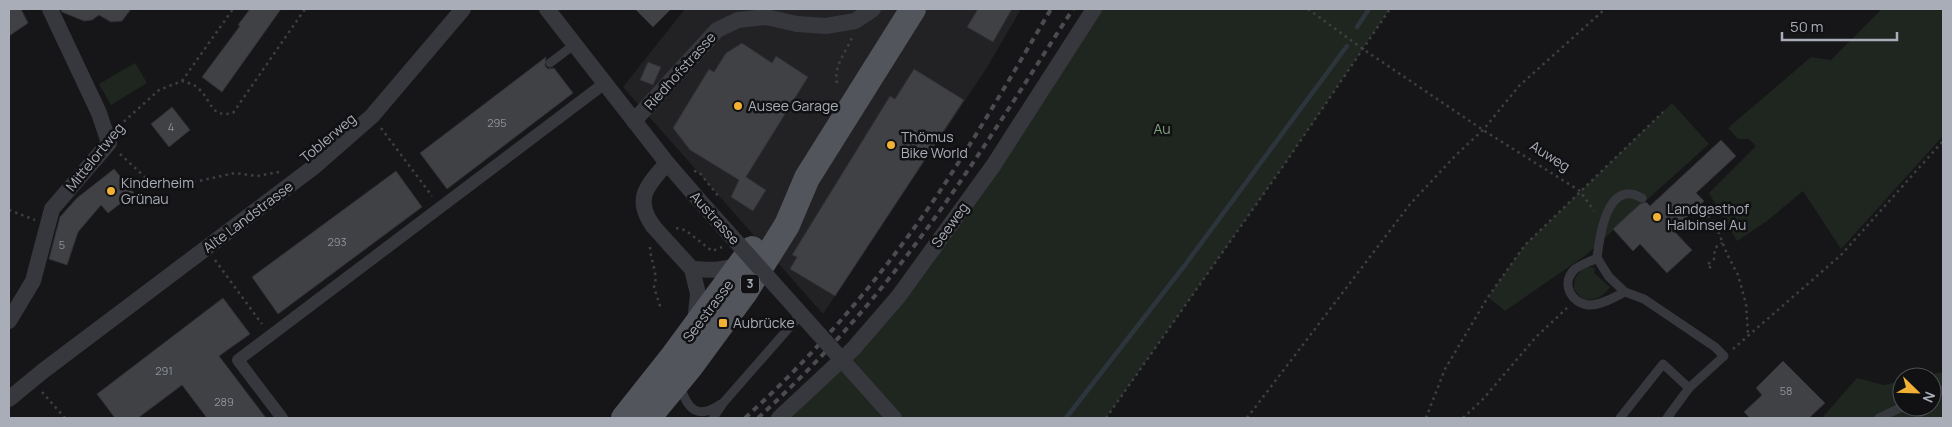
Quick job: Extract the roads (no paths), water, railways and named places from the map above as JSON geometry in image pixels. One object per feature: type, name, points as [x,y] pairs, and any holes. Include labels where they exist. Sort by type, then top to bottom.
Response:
[{"type":"main road","name":"Seestrasse","points":[[624,418],[743,263],[773,217],[807,178],[913,9]]},
{"type":"main road","name":"Seestrasse","points":[[648,418],[723,323],[787,225],[807,178]]},
{"type":"street","name":"Mittelortweg","points":[[9,321],[33,281],[52,209],[109,143],[99,113],[50,9]]},
{"type":"street","name":"Alte Landstrasse","points":[[9,399],[43,371],[315,166],[372,116],[464,9]]},
{"type":"street","name":"Austrasse","points":[[547,9],[667,163],[894,418]]},
{"type":"street","name":"Riedhofstrasse","points":[[634,121],[717,30],[738,20],[766,17],[797,24],[826,26],[855,21],[873,9]]},
{"type":"street","name":"Seeweg","points":[[779,418],[853,349],[898,297],[993,166],[1094,9]]},
{"type":"street","points":[[282,418],[238,360],[605,83]]},
{"type":"street","points":[[667,163],[649,184],[645,192],[644,207],[653,226],[692,269],[698,294],[694,329]]},
{"type":"street","points":[[692,269],[715,271],[729,269],[743,263]]},
{"type":"lane","points":[[550,63],[575,44]]},
{"type":"lane","points":[[1642,198],[1631,194],[1622,196],[1610,208],[1602,222],[1597,258],[1609,277],[1625,292],[1644,299],[1716,347],[1724,356],[1689,388],[1667,418]]},
{"type":"lane","points":[[1597,258],[1574,270],[1568,280],[1568,291],[1576,301],[1589,305],[1625,292]]},
{"type":"lane","points":[[712,418],[801,314]]},
{"type":"lane","points":[[1620,418],[1662,364],[1689,388]]},
{"type":"lane","points":[[679,381],[688,406],[695,411],[706,411],[724,402]]},
{"type":"lane","points":[[1879,418],[1892,412]]},
{"type":"waterway","points":[[1357,27],[1369,9]]},
{"type":"waterway","points":[[1066,418],[1185,265],[1347,46]]},
{"type":"railway","points":[[745,418],[824,339],[873,282],[919,222],[997,101],[1051,9]]},
{"type":"railway","points":[[758,418],[841,335],[912,248],[983,147],[1073,9]]},
{"type":"place","name":"Ausee Garage","points":[[738,106]]},
{"type":"place","name":"Thömus Bike World","points":[[891,145]]},
{"type":"place","name":"Kinderheim Grünau","points":[[111,191]]},
{"type":"place","name":"Landgasthof Halbinsel Au","points":[[1657,217]]},
{"type":"place","name":"Aubrücke","points":[[723,323]]},
{"type":"park label","name":"Au","points":[[1162,129]]}]
